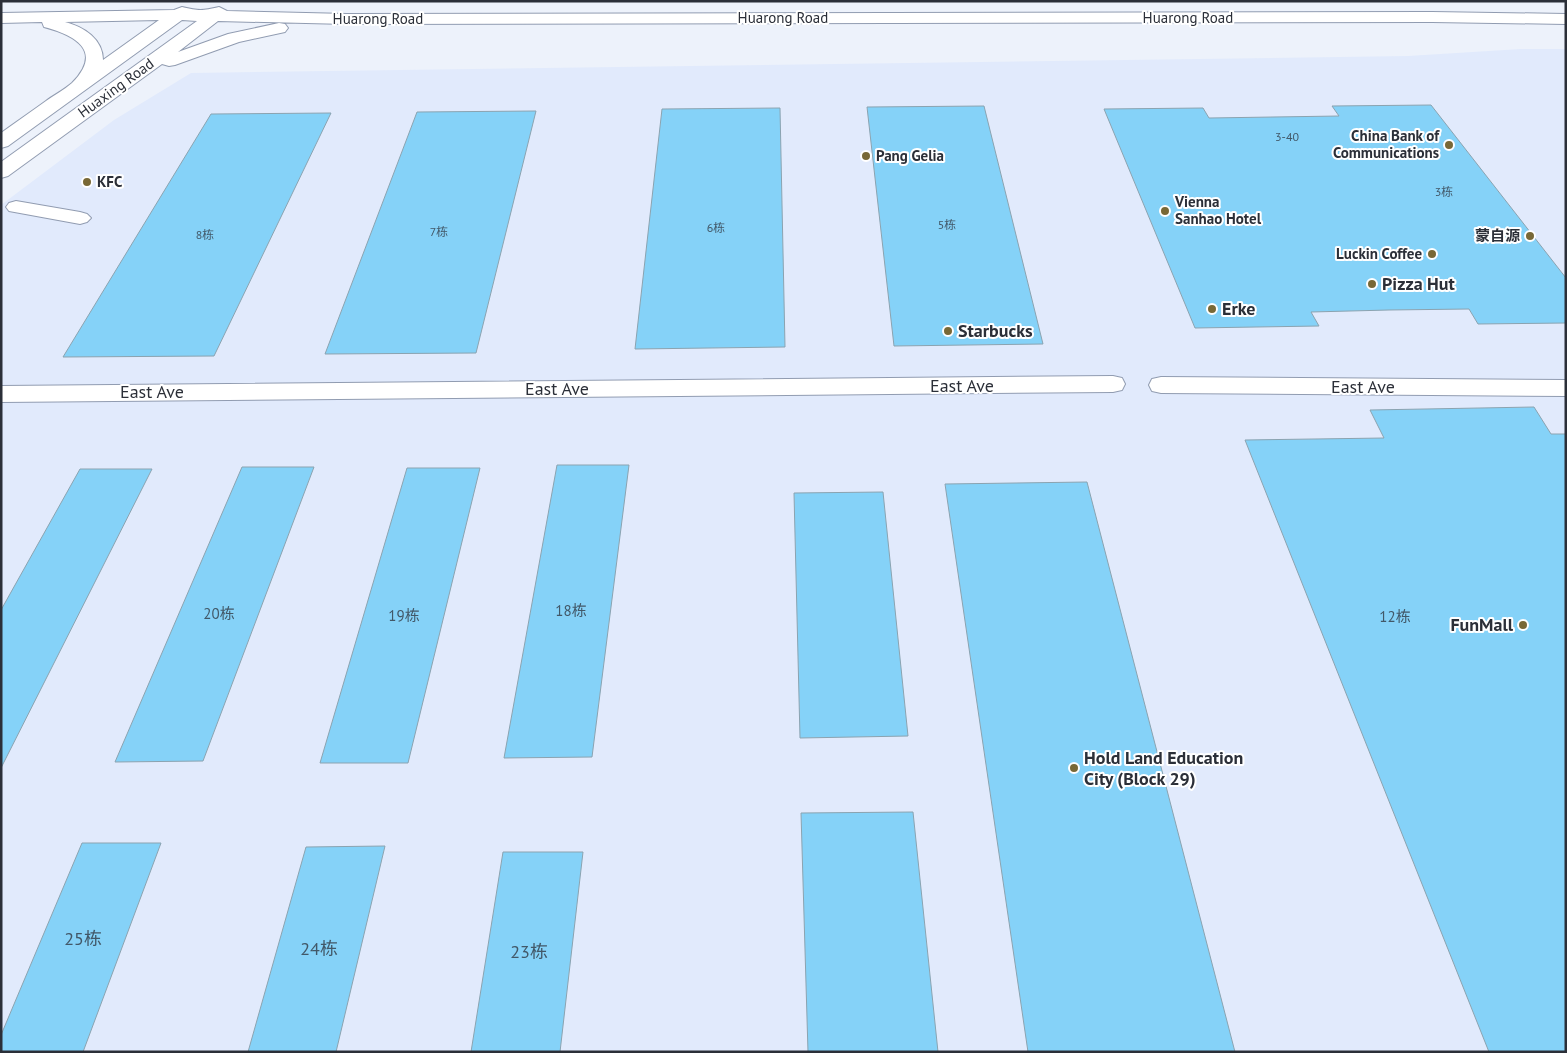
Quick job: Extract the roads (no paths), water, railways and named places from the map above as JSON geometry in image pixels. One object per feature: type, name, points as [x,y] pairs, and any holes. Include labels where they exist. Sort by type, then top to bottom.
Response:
[{"type":"main road","name":"Huaxing Road","points":[[1,142],[178,15],[194,1]]},
{"type":"main road","name":"Huaxing Road","points":[[1,172],[214,16],[228,1]]},
{"type":"main road","name":"Huarong Road","points":[[1,18],[178,15],[347,19],[1432,17],[1566,19]]},
{"type":"main road","points":[[1,18],[45,22],[64,26],[81,33],[90,42],[95,54],[94,66],[88,77],[72,92]]},
{"type":"main road","points":[[125,81],[175,58],[234,38],[282,27],[347,19]]},
{"type":"main road","points":[[16,206],[80,218]]},
{"type":"main road","name":"East Ave","points":[[1,394],[1113,384]]},
{"type":"main road","name":"East Ave","points":[[1161,385],[1566,388]]},
{"type":"place","name":"China Bank of Communications","points":[[1449,145]]},
{"type":"place","name":"Pang Gelia","points":[[866,156]]},
{"type":"place","name":"KFC","points":[[87,182]]},
{"type":"place","name":"Vienna Sanhao Hotel","points":[[1165,211]]},
{"type":"place","name":"蒙自源","points":[[1530,236]]},
{"type":"place","name":"Luckin Coffee","points":[[1432,254]]},
{"type":"place","name":"Pizza Hut","points":[[1372,284]]},
{"type":"place","name":"Erke","points":[[1212,309]]},
{"type":"place","name":"Starbucks","points":[[948,331]]},
{"type":"place","name":"FunMall","points":[[1523,625]]},
{"type":"place","name":"Hold Land Education City (Block 29)","points":[[1074,768]]}]
